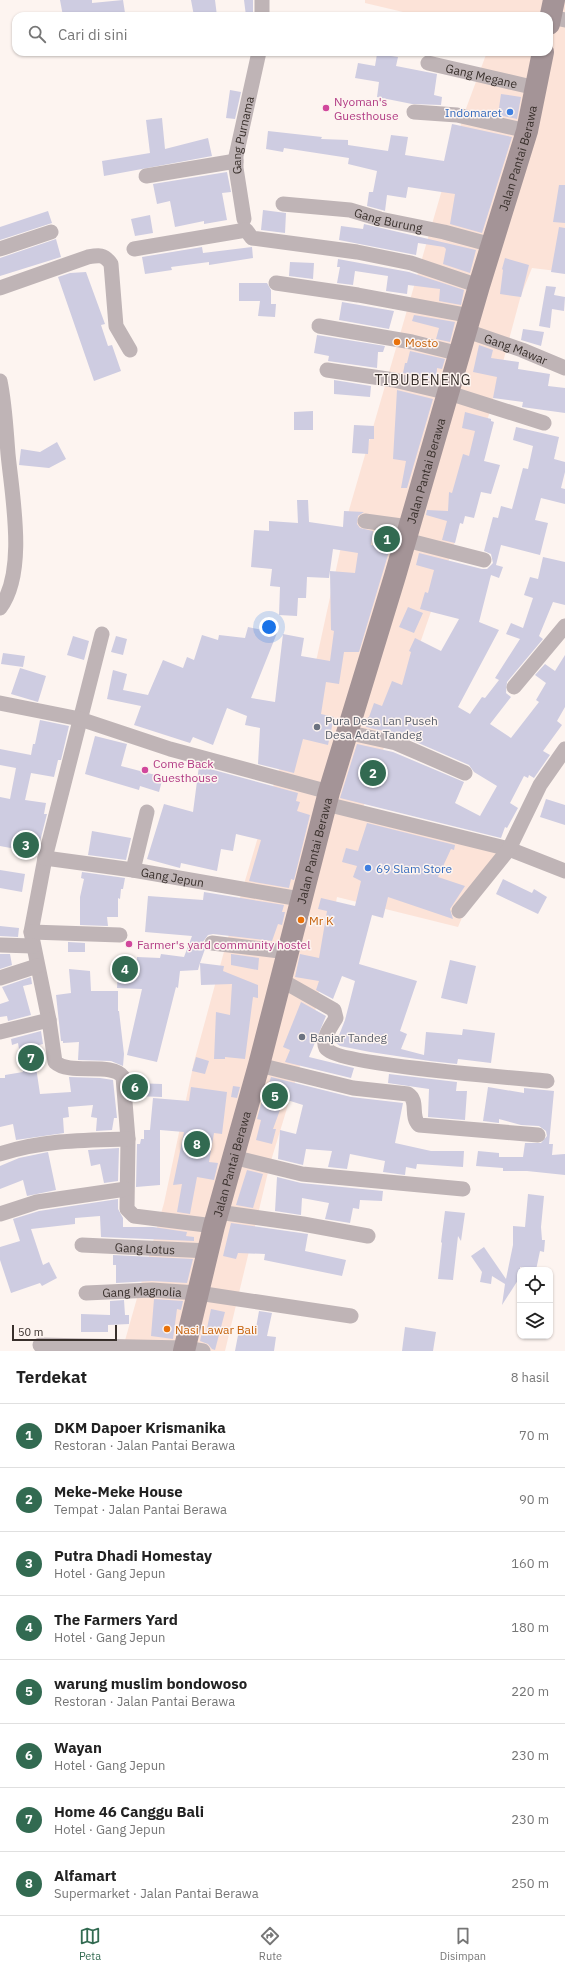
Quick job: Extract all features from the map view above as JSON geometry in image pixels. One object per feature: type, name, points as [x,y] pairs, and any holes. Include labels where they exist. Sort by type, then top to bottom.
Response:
[{"type":"street","points":[[262,0],[262,12]]},
{"type":"street","name":"Gang Purnama","points":[[244,219],[236,161],[258,56]]},
{"type":"street","name":"Jalan Pantai Berawa","points":[[190,1350],[198,1293],[216,1219],[259,1065],[300,899],[327,798],[408,534],[479,286],[527,131],[543,56]]},
{"type":"street","name":"Gang Megane","points":[[428,63],[536,88]]},
{"type":"street","points":[[414,112],[456,115],[527,131]]},
{"type":"street","points":[[146,176],[236,161]]},
{"type":"street","name":"Gang Burung","points":[[283,204],[350,210],[380,219],[444,232],[492,245]]},
{"type":"street","points":[[134,249],[246,230],[252,238],[364,254],[411,264],[479,286]]},
{"type":"street","points":[[0,249],[51,232]]},
{"type":"street","points":[[0,288],[88,257],[100,255],[106,257],[111,264],[116,326],[130,350]]},
{"type":"street","name":"Gang Mawar","points":[[276,283],[358,295],[469,324],[522,350],[565,368]]},
{"type":"street","points":[[319,326],[412,342],[460,354]]},
{"type":"street","points":[[327,370],[387,379],[449,393],[544,423]]},
{"type":"street","points":[[0,381],[13,502],[16,550],[11,588],[0,608]]},
{"type":"street","points":[[365,521],[484,560]]},
{"type":"street","points":[[514,687],[565,626]]},
{"type":"street","points":[[102,634],[45,858],[32,939],[49,1020],[55,1062],[58,1065],[116,1071],[121,1073],[124,1081],[128,1139],[126,1189],[127,1209],[134,1216],[303,1224],[368,1236]]},
{"type":"street","points":[[0,703],[80,719],[327,798],[509,849],[565,871]]},
{"type":"street","points":[[346,732],[396,743],[465,773]]},
{"type":"street","points":[[459,911],[509,849],[540,785],[565,749]]},
{"type":"street","points":[[132,870],[147,812]]},
{"type":"street","name":"Gang Jepun","points":[[45,858],[132,870],[300,899]]},
{"type":"street","points":[[0,945],[32,939],[120,934]]},
{"type":"street","points":[[212,943],[288,952]]},
{"type":"street","points":[[0,978],[37,966]]},
{"type":"street","points":[[281,980],[334,1010],[336,1018],[326,1037],[325,1044],[326,1049],[331,1053],[343,1057],[381,1064],[547,1081]]},
{"type":"street","points":[[0,1032],[49,1020]]},
{"type":"street","points":[[259,1065],[353,1088],[408,1094],[414,1102],[415,1118],[419,1125],[538,1135]]},
{"type":"street","points":[[0,1154],[22,1147],[48,1142],[128,1139]]},
{"type":"street","points":[[233,1157],[302,1174],[463,1189]]},
{"type":"street","points":[[0,1214],[37,1202],[126,1189]]},
{"type":"street","name":"Gang Lotus","points":[[82,1245],[209,1251]]},
{"type":"street","name":"Gang Magnolia","points":[[86,1293],[152,1290],[198,1293],[351,1316]]},
{"type":"street","points":[[40,1345],[190,1350]]},
{"type":"shaded area","points":[[365,0],[565,0],[565,272],[532,268],[521,295],[453,548],[363,808],[504,845],[474,890],[458,927],[337,897],[313,1023],[270,1164],[225,1351],[122,1351],[164,1203],[194,1062],[225,948],[272,790],[317,657],[349,510],[464,114],[486,56],[553,56],[553,12],[403,12],[365,3]]},
{"type":"building","points":[[60,0],[92,0],[92,3],[123,0],[125,12],[62,12]]},
{"type":"building","points":[[191,0],[215,0],[216,12],[193,12]]},
{"type":"building","points":[[244,0],[253,0],[253,12],[246,12]]},
{"type":"building","points":[[377,56],[391,56],[398,57],[396,66],[437,74],[434,95],[442,97],[441,105],[412,104],[377,97],[379,82],[355,78],[358,63],[375,66]]},
{"type":"building","points":[[230,90],[241,92],[235,119],[226,118]]},
{"type":"building","points":[[501,94],[521,97],[517,119],[498,115]]},
{"type":"building","points":[[162,118],[165,149],[208,138],[212,156],[104,176],[102,161],[150,153],[146,120]]},
{"type":"building","points":[[452,124],[512,137],[482,233],[450,224],[455,194],[408,187],[406,198],[387,195],[385,211],[367,206],[369,192],[373,192],[377,171],[348,164],[349,158],[284,148],[283,152],[266,149],[268,131],[322,137],[321,139],[348,140],[348,145],[388,151],[391,135],[408,137],[405,155],[444,161]]},
{"type":"building","points":[[227,172],[231,192],[222,193],[227,220],[204,224],[204,221],[175,227],[170,201],[157,204],[153,184]]},
{"type":"building","points":[[559,185],[565,185],[565,223],[553,222]]},
{"type":"building","points":[[263,210],[286,213],[285,233],[261,230]]},
{"type":"building","points":[[48,211],[52,223],[0,240],[0,227]]},
{"type":"building","points":[[150,215],[153,233],[135,236],[131,219]]},
{"type":"building","points":[[364,224],[476,250],[470,273],[443,264],[446,249],[444,247],[418,243],[416,255],[339,240],[341,226],[363,229]]},
{"type":"building","points":[[559,227],[565,228],[565,274],[551,272]]},
{"type":"building","points":[[56,239],[61,257],[0,276],[0,258]]},
{"type":"building","points":[[202,247],[203,253],[252,247],[253,258],[209,265],[209,262],[171,267],[172,270],[145,274],[142,257]]},
{"type":"building","points":[[505,258],[529,265],[521,297],[500,294],[502,269]]},
{"type":"building","points":[[338,259],[409,272],[464,290],[461,305],[439,301],[440,289],[408,285],[407,294],[386,291],[388,276],[355,271],[353,285],[337,283],[340,267],[337,267]]},
{"type":"building","points":[[290,262],[314,263],[313,279],[289,276]]},
{"type":"building","points":[[86,272],[105,324],[101,325],[108,346],[112,345],[121,371],[94,381],[58,277],[70,273]]},
{"type":"building","points":[[239,283],[267,283],[271,290],[271,304],[276,304],[275,317],[258,316],[260,301],[239,301]]},
{"type":"building","points":[[546,286],[556,287],[554,295],[565,297],[564,311],[552,309],[550,328],[539,326]]},
{"type":"building","points":[[342,302],[394,311],[389,329],[339,320]]},
{"type":"building","points":[[414,315],[455,322],[450,342],[436,339],[439,328],[412,321]]},
{"type":"building","points":[[523,329],[544,332],[541,346],[521,340]]},
{"type":"building","points":[[317,335],[385,346],[383,352],[378,352],[377,368],[328,361],[329,356],[314,353]]},
{"type":"building","points":[[479,345],[493,350],[491,358],[519,362],[518,369],[550,374],[548,386],[565,388],[565,413],[522,407],[523,402],[493,398],[497,377],[473,372]]},
{"type":"building","points":[[410,351],[445,359],[442,369],[437,368],[436,381],[403,373]]},
{"type":"building","points":[[334,380],[371,386],[370,397],[334,394]]},
{"type":"building","points":[[397,390],[433,399],[407,488],[401,488],[406,461],[393,459]]},
{"type":"building","points":[[313,411],[313,430],[294,430],[294,412]]},
{"type":"building","points":[[465,412],[491,419],[491,421],[494,422],[484,461],[500,465],[491,494],[481,492],[474,518],[465,516],[463,524],[460,523],[455,543],[442,540],[447,521],[426,515],[427,510],[448,511],[449,492],[452,493],[463,454],[469,456],[475,431],[462,428]]},
{"type":"building","points":[[354,425],[374,426],[374,439],[369,439],[368,454],[352,453]]},
{"type":"building","points":[[516,427],[559,437],[554,459],[565,462],[565,472],[561,488],[565,489],[565,504],[541,498],[535,520],[548,523],[540,555],[501,545],[496,565],[503,567],[499,578],[491,575],[479,622],[499,630],[458,707],[470,714],[482,697],[485,698],[499,680],[495,678],[520,639],[506,634],[511,623],[523,628],[533,598],[524,595],[530,577],[538,579],[543,557],[565,562],[565,605],[553,602],[539,636],[543,639],[507,682],[506,693],[511,697],[490,724],[511,738],[539,702],[536,700],[546,683],[535,675],[545,664],[555,671],[565,655],[565,707],[557,721],[562,725],[543,751],[550,755],[534,778],[529,775],[528,778],[524,776],[510,803],[518,808],[507,828],[505,827],[501,838],[340,798],[357,744],[393,752],[464,782],[455,803],[480,816],[497,786],[474,772],[469,765],[400,735],[366,727],[368,717],[374,703],[382,706],[392,681],[402,685],[411,652],[409,651],[415,638],[441,651],[459,619],[420,609],[425,592],[428,593],[434,570],[416,565],[419,553],[482,569],[487,569],[493,563],[491,554],[484,551],[493,517],[498,518],[501,506],[512,509],[523,468],[528,469],[533,446],[513,440]]},
{"type":"building","points":[[57,442],[66,459],[49,468],[19,465],[21,449],[40,452]]},
{"type":"building","points":[[297,500],[308,500],[309,522],[343,527],[344,511],[364,512],[358,516],[357,524],[360,528],[373,531],[371,545],[390,548],[359,652],[344,652],[339,684],[326,682],[321,714],[334,717],[328,745],[303,739],[294,773],[258,764],[260,728],[245,725],[247,716],[227,708],[213,745],[193,737],[190,743],[134,725],[141,706],[107,699],[113,670],[127,674],[123,690],[148,695],[163,660],[183,668],[187,657],[194,660],[202,635],[218,640],[219,635],[245,638],[248,627],[277,633],[251,698],[275,702],[283,634],[304,638],[301,656],[330,661],[334,631],[331,630],[330,571],[355,573],[358,553],[333,549],[329,578],[307,577],[306,598],[298,598],[297,616],[279,615],[280,587],[270,586],[272,569],[251,567],[254,530],[269,531],[269,521],[298,523]]},
{"type":"building","points":[[408,607],[423,613],[414,633],[399,627]]},
{"type":"building","points":[[73,636],[89,641],[84,660],[67,655]]},
{"type":"building","points":[[116,636],[127,639],[123,655],[111,652]]},
{"type":"building","points":[[3,653],[25,656],[23,667],[1,664]]},
{"type":"building","points":[[20,668],[46,676],[38,702],[11,694]]},
{"type":"building","points":[[40,720],[69,726],[61,760],[58,760],[54,777],[31,773],[25,800],[46,803],[44,814],[47,814],[37,853],[0,846],[0,797],[10,799],[16,768],[0,765],[0,749],[31,755]]},
{"type":"building","points":[[95,736],[127,744],[121,766],[163,777],[159,792],[140,786],[139,790],[85,774]]},
{"type":"building","points":[[199,766],[298,793],[296,801],[300,802],[297,811],[310,815],[294,880],[291,879],[289,888],[249,881],[261,840],[236,834],[233,851],[221,849],[217,871],[181,863],[180,868],[147,859],[164,804],[193,812]]},
{"type":"building","points":[[546,799],[565,805],[565,825],[540,817]]},
{"type":"building","points":[[367,823],[455,845],[454,850],[451,849],[438,877],[465,886],[450,909],[453,919],[388,897],[383,918],[372,915],[359,964],[417,981],[400,1031],[407,1034],[401,1049],[424,1055],[426,1032],[462,1035],[463,1029],[495,1033],[491,1063],[458,1059],[457,1064],[430,1061],[340,1046],[336,1043],[345,1020],[355,981],[342,976],[333,999],[316,990],[319,981],[295,977],[300,954],[319,958],[327,911],[318,909],[321,898],[355,906],[361,881],[353,877],[357,866],[342,862],[346,848],[358,851]]},
{"type":"building","points":[[92,831],[131,838],[126,860],[88,855]]},
{"type":"building","points":[[0,870],[25,874],[22,892],[0,888]]},
{"type":"building","points":[[82,872],[125,878],[123,889],[121,889],[120,899],[118,898],[118,917],[107,917],[108,926],[80,925],[80,897],[84,879],[81,878]]},
{"type":"building","points":[[503,879],[532,893],[534,889],[547,897],[538,914],[496,894]]},
{"type":"building","points":[[204,892],[284,905],[282,912],[285,912],[282,925],[278,924],[272,941],[213,934],[208,935],[203,942],[205,949],[198,970],[180,971],[178,988],[176,987],[157,1062],[127,1055],[142,989],[117,988],[118,972],[137,973],[137,957],[160,958],[161,954],[184,957],[192,936],[145,932],[148,896],[203,900]]},
{"type":"building","points":[[0,926],[19,928],[18,937],[0,936]]},
{"type":"building","points":[[68,942],[85,943],[85,952],[68,952]]},
{"type":"building","points":[[0,954],[10,954],[12,965],[0,969]]},
{"type":"building","points":[[231,954],[259,958],[258,970],[231,965]]},
{"type":"building","points":[[450,960],[476,966],[467,1004],[441,998]]},
{"type":"building","points":[[200,963],[224,966],[223,971],[258,985],[258,998],[253,997],[245,1059],[225,1057],[225,1059],[214,1059],[216,1012],[230,1015],[232,984],[201,985]]},
{"type":"building","points":[[69,969],[90,971],[91,991],[118,991],[118,1011],[124,1054],[123,1066],[111,1061],[78,1060],[79,1042],[63,1043],[63,1041],[61,1041],[56,995],[71,993]]},
{"type":"building","points":[[31,977],[32,984],[23,986],[31,1015],[8,1021],[7,1016],[0,1017],[0,1004],[9,1001],[2,987]]},
{"type":"building","points":[[301,1002],[326,1016],[309,1057],[354,1068],[351,1078],[285,1062],[290,1050],[283,1047]]},
{"type":"building","points":[[41,1031],[43,1044],[39,1045],[42,1066],[36,1067],[40,1094],[71,1092],[69,1077],[113,1080],[117,1118],[114,1118],[112,1130],[96,1131],[97,1118],[91,1117],[93,1105],[68,1107],[69,1117],[63,1118],[64,1133],[16,1140],[13,1124],[0,1127],[0,1078],[5,1078],[5,1075],[23,1072],[18,1043],[12,1045],[11,1039]]},
{"type":"building","points":[[196,1057],[209,1061],[205,1074],[192,1071]]},
{"type":"building","points":[[389,1074],[457,1082],[456,1091],[467,1091],[465,1120],[428,1117],[429,1089],[388,1083]]},
{"type":"building","points":[[271,1077],[351,1097],[403,1103],[395,1143],[431,1151],[464,1151],[463,1167],[417,1164],[416,1169],[406,1167],[405,1175],[383,1172],[385,1161],[350,1154],[347,1169],[328,1167],[332,1151],[306,1149],[303,1165],[278,1159],[280,1130],[296,1134],[303,1105],[284,1099],[273,1129],[276,1129],[272,1144],[256,1140],[261,1120],[257,1119],[261,1104],[269,1087]]},
{"type":"building","points":[[133,1083],[162,1084],[162,1097],[134,1096]]},
{"type":"building","points":[[233,1086],[240,1087],[237,1098],[231,1097]]},
{"type":"building","points":[[191,1087],[227,1092],[222,1134],[214,1133],[209,1162],[218,1163],[214,1180],[197,1177],[190,1214],[177,1212],[182,1184],[173,1185],[184,1132],[160,1130],[160,1185],[136,1187],[137,1144],[140,1144],[141,1139],[144,1139],[144,1130],[150,1130],[153,1098],[189,1101]]},
{"type":"building","points":[[488,1087],[524,1093],[524,1088],[554,1091],[549,1144],[553,1144],[552,1155],[565,1154],[565,1175],[527,1171],[503,1171],[503,1168],[476,1166],[478,1151],[499,1153],[499,1157],[523,1157],[525,1143],[541,1143],[547,1136],[546,1131],[539,1126],[521,1125],[499,1119],[499,1123],[483,1121]]},
{"type":"building","points":[[119,1148],[118,1181],[104,1183],[100,1164],[91,1166],[88,1150]]},
{"type":"building","points":[[48,1152],[56,1190],[27,1196],[23,1180],[0,1189],[0,1166],[19,1158]]},
{"type":"building","points":[[247,1170],[263,1174],[253,1208],[236,1205]]},
{"type":"building","points":[[277,1177],[301,1183],[383,1191],[382,1201],[360,1200],[359,1209],[353,1208],[350,1223],[325,1219],[329,1203],[302,1198],[301,1215],[275,1211]]},
{"type":"building","points":[[528,1194],[544,1196],[541,1227],[542,1240],[545,1240],[544,1252],[540,1251],[537,1267],[517,1267],[517,1282],[502,1305],[505,1284],[492,1276],[491,1284],[480,1282],[482,1272],[471,1256],[484,1247],[506,1279],[513,1245],[513,1226],[525,1227]]},
{"type":"building","points":[[118,1199],[118,1209],[123,1218],[123,1227],[153,1227],[187,1232],[186,1236],[194,1237],[194,1241],[101,1237],[100,1216],[75,1218],[75,1224],[31,1229],[43,1265],[49,1262],[57,1278],[42,1286],[40,1283],[11,1293],[0,1260],[0,1247],[20,1241],[13,1219],[39,1211]]},
{"type":"building","points":[[445,1211],[465,1213],[461,1241],[458,1236],[453,1280],[438,1279]]},
{"type":"building","points":[[231,1223],[308,1234],[305,1251],[346,1260],[342,1276],[264,1260],[265,1254],[238,1253],[236,1259],[223,1256]]},
{"type":"building","points":[[113,1255],[193,1259],[187,1283],[152,1281],[116,1283],[116,1265],[113,1265]]},
{"type":"building","points":[[154,1299],[183,1301],[181,1310],[177,1309],[173,1339],[151,1336]]},
{"type":"building","points":[[124,1300],[125,1315],[129,1315],[129,1324],[108,1325],[108,1332],[81,1332],[81,1314],[110,1315],[110,1301]]},
{"type":"building","points":[[211,1309],[225,1312],[215,1350],[208,1344],[200,1341],[202,1332],[206,1333]]},
{"type":"building","points":[[259,1311],[272,1313],[267,1336],[276,1337],[274,1351],[235,1351],[239,1330],[255,1333]]},
{"type":"building","points":[[405,1327],[436,1332],[433,1351],[402,1351]]},
{"type":"place","name":"Nyoman's Guesthouse","points":[[326,108]]},
{"type":"place","name":"Indomaret","points":[[510,112]]},
{"type":"place","name":"Mosto","points":[[397,342]]},
{"type":"place","name":"DKM Dapoer Krismanika","points":[[387,539]]},
{"type":"place","name":"Pura Desa Lan Puseh Desa Adat Tandeg","points":[[317,727]]},
{"type":"place","name":"Come Back Guesthouse","points":[[145,770]]},
{"type":"place","name":"Meke-Meke House","points":[[373,773]]},
{"type":"place","name":"Putra Dhadi Homestay","points":[[26,845]]},
{"type":"place","name":"69 Slam Store","points":[[368,868]]},
{"type":"place","name":"Mr K","points":[[301,920]]},
{"type":"place","name":"Farmer's yard community hostel","points":[[129,944]]},
{"type":"place","name":"The Farmers Yard","points":[[125,969]]},
{"type":"place","name":"Banjar Tandeg","points":[[302,1037]]},
{"type":"place","name":"Home 46 Canggu Bali","points":[[31,1058]]},
{"type":"place","name":"Wayan","points":[[135,1087]]},
{"type":"place","name":"warung muslim bondowoso","points":[[275,1096]]},
{"type":"place","name":"Alfamart","points":[[197,1144]]},
{"type":"place","name":"Nasi Lawar Bali","points":[[167,1329]]},
{"type":"district","name":"TIBUBENENG","points":[[423,380]]}]
